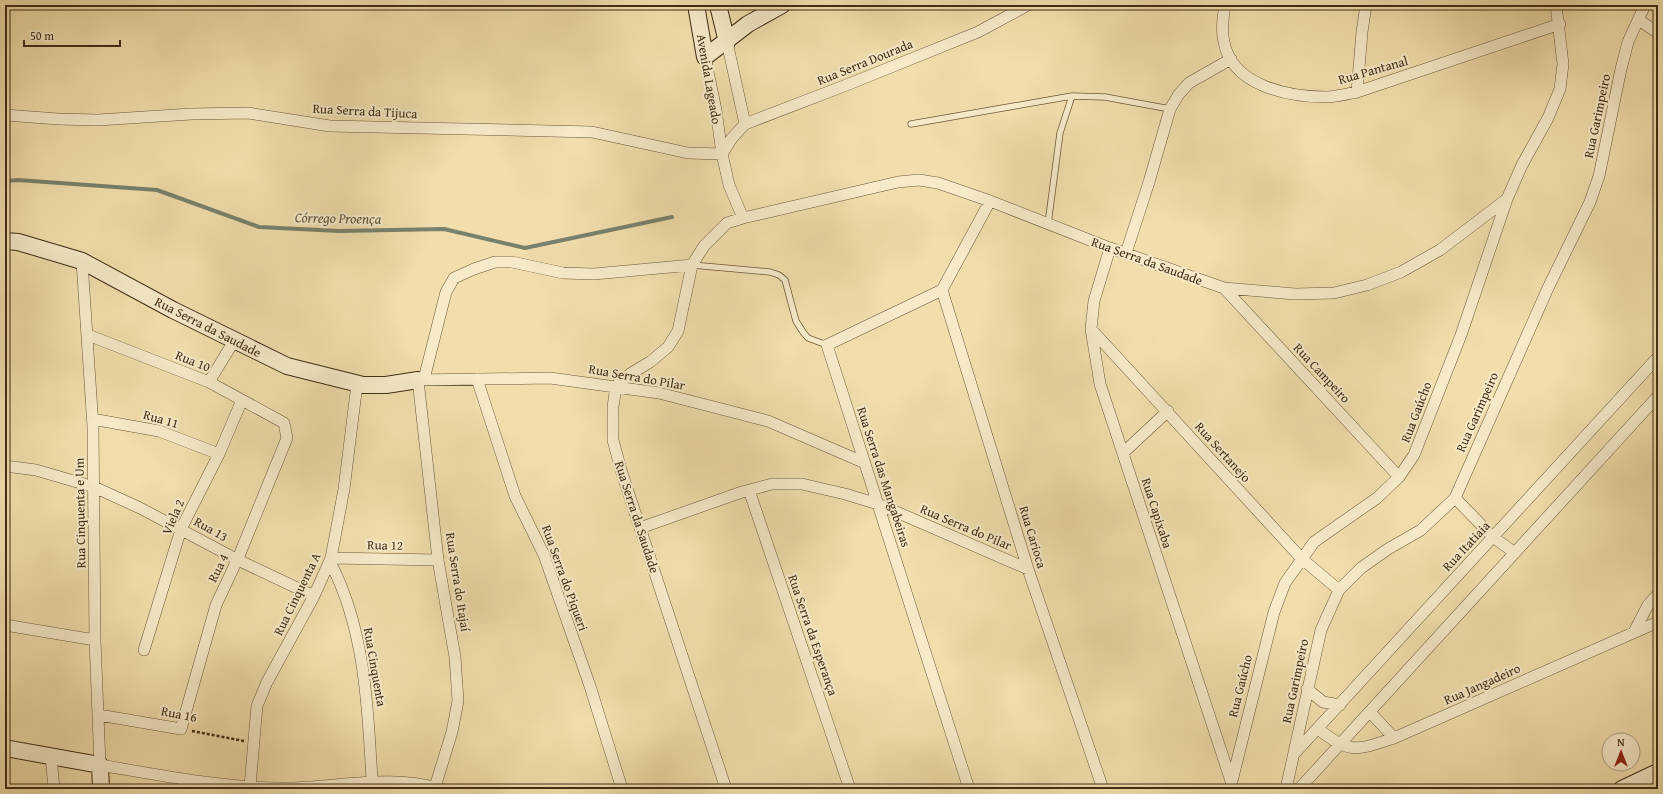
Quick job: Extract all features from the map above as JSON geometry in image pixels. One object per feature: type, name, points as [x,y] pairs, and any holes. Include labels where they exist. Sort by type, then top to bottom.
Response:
[{"type":"street","name":"Avenida Lageado","points":[[696,5],[716,110],[722,154],[729,185],[743,218]]},
{"type":"street","name":"Avenida Lageado","points":[[718,5],[745,124]]},
{"type":"street","points":[[705,57],[727,42],[748,24],[782,5]]},
{"type":"street","name":"Rua Serra Dourada","points":[[722,154],[732,138],[745,124],[978,32],[1028,5]]},
{"type":"street","name":"Rua Pantanal","points":[[1225,5],[1223,22],[1224,42],[1231,59],[1243,74],[1272,90],[1301,95],[1328,97],[1357,92],[1560,24]]},
{"type":"street","points":[[1357,92],[1362,32],[1366,5]]},
{"type":"street","name":"Rua Gaúcho","points":[[1230,786],[1274,612],[1285,583],[1301,558],[1314,542],[1377,498],[1399,477],[1414,455],[1458,342],[1507,199],[1522,165],[1548,118],[1560,89],[1563,64],[1560,24],[1556,5]]},
{"type":"street","name":"Rua Garimpeiro","points":[[1286,789],[1307,688],[1321,630],[1339,590],[1361,568],[1388,549],[1421,530],[1455,498],[1548,288],[1590,202],[1599,176],[1621,68],[1628,42],[1645,5]]},
{"type":"street","points":[[1639,20],[1658,32]]},
{"type":"street","points":[[1126,253],[1149,182],[1170,109],[1179,94],[1189,83],[1231,59]]},
{"type":"street","name":"Rua Serra da Tijuca","points":[[5,115],[98,120],[191,114],[248,114],[330,126],[592,132],[688,153],[722,154]]},
{"type":"street","name":"Rua Serra da Saudade","points":[[743,218],[898,182],[919,180],[938,183],[990,201],[1110,248],[1224,288],[1295,294],[1334,293],[1367,285],[1401,272],[1440,250],[1507,199]]},
{"type":"street","points":[[828,345],[942,290],[990,201]]},
{"type":"street","points":[[616,386],[630,374],[650,362],[668,347],[678,330],[692,265],[704,246],[727,224],[743,218]]},
{"type":"street","name":"Rua Serra da Saudade","points":[[5,241],[18,242],[82,261],[234,341],[288,366],[357,384],[386,385],[421,379]]},
{"type":"street","name":"Rua Capixaba","points":[[1110,248],[1094,301],[1091,329],[1100,384],[1230,786]]},
{"type":"street","name":"Rua Cinquenta e Um","points":[[82,261],[88,335],[92,419],[95,640],[100,765]]},
{"type":"street","points":[[421,379],[446,292],[454,278],[474,269],[495,262],[512,262],[563,273],[594,274],[692,265]]},
{"type":"street","name":"Rua Campeiro","points":[[1224,288],[1399,477]]},
{"type":"street","name":"Rua Carioca","points":[[942,290],[1028,569],[1103,789]]},
{"type":"street","name":"Rua Sertanejo","points":[[1091,329],[1168,411],[1301,558],[1339,590]]},
{"type":"street","name":"Rua 10","points":[[88,335],[209,382],[284,423]]},
{"type":"street","points":[[209,382],[234,341]]},
{"type":"street","name":"Rua Serra das Mangabeiras","points":[[828,345],[969,789]]},
{"type":"street","name":"Rua Itatiaia","points":[[1294,754],[1658,357]]},
{"type":"street","name":"Rua Serra do Pilar","points":[[421,379],[550,378],[659,393],[768,421],[865,463]]},
{"type":"street","name":"Rua Serra do Itajaí","points":[[421,379],[438,560],[455,657],[458,701],[438,788]]},
{"type":"street","name":"Rua Serra do Piqueri","points":[[477,379],[516,496],[530,523],[546,562],[590,686],[622,789]]},
{"type":"street","name":"Rua Cinquenta A","points":[[250,786],[257,706],[331,560],[344,489],[357,384]]},
{"type":"street","name":"Rua Serra da Saudade","points":[[616,386],[613,407],[613,440],[640,528],[726,789]]},
{"type":"street","points":[[1299,789],[1658,396]]},
{"type":"street","name":"Viela 2","points":[[144,650],[181,529],[219,454],[242,400]]},
{"type":"street","points":[[1123,454],[1168,411]]},
{"type":"street","name":"Rua 11","points":[[92,419],[159,431],[219,454]]},
{"type":"street","name":"Rua 4","points":[[182,729],[216,606],[238,560],[287,438],[284,423]]},
{"type":"street","name":"Rua 13","points":[[5,466],[36,470],[94,487],[181,529],[238,560],[314,596]]},
{"type":"street","name":"Rua Serra do Pilar","points":[[640,528],[749,490],[772,484],[802,484],[845,494],[878,504],[1028,569]]},
{"type":"street","name":"Rua Serra da Esperança","points":[[749,490],[850,789]]},
{"type":"street","points":[[1455,498],[1494,537],[1515,553]]},
{"type":"street","name":"Rua 12","points":[[331,560],[438,560]]},
{"type":"street","name":"Rua Cinquenta","points":[[331,560],[339,578],[355,631],[368,702],[372,781]]},
{"type":"street","points":[[1634,632],[1648,605],[1658,594]]},
{"type":"street","name":"Rua Jangadeiro","points":[[1318,729],[1340,745],[1355,748],[1366,748],[1394,738],[1658,622]]},
{"type":"street","points":[[5,625],[95,640]]},
{"type":"street","points":[[1307,688],[1323,702],[1340,705]]},
{"type":"street","points":[[1370,712],[1394,738]]},
{"type":"street","name":"Rua 16","points":[[99,715],[182,729]]},
{"type":"street","points":[[5,748],[100,765],[188,784],[300,788],[372,781],[438,788]]},
{"type":"street","points":[[51,756],[54,789]]},
{"type":"street","points":[[100,765],[101,789]]},
{"type":"street","points":[[1622,789],[1658,772]]},
{"type":"lane","points":[[910,124],[1072,96],[1106,97],[1170,109]]},
{"type":"lane","points":[[1048,224],[1060,132],[1072,96]]},
{"type":"lane","points":[[692,265],[770,272],[779,275],[785,280],[796,321],[803,332],[808,338],[828,345]]},
{"type":"path","name":"Rua 16","points":[[182,729],[253,743]]},
{"type":"waterway","name":"Córrego Proença","points":[[5,181],[18,180],[157,190],[259,227],[339,231],[444,229],[525,248],[672,217]]}]
